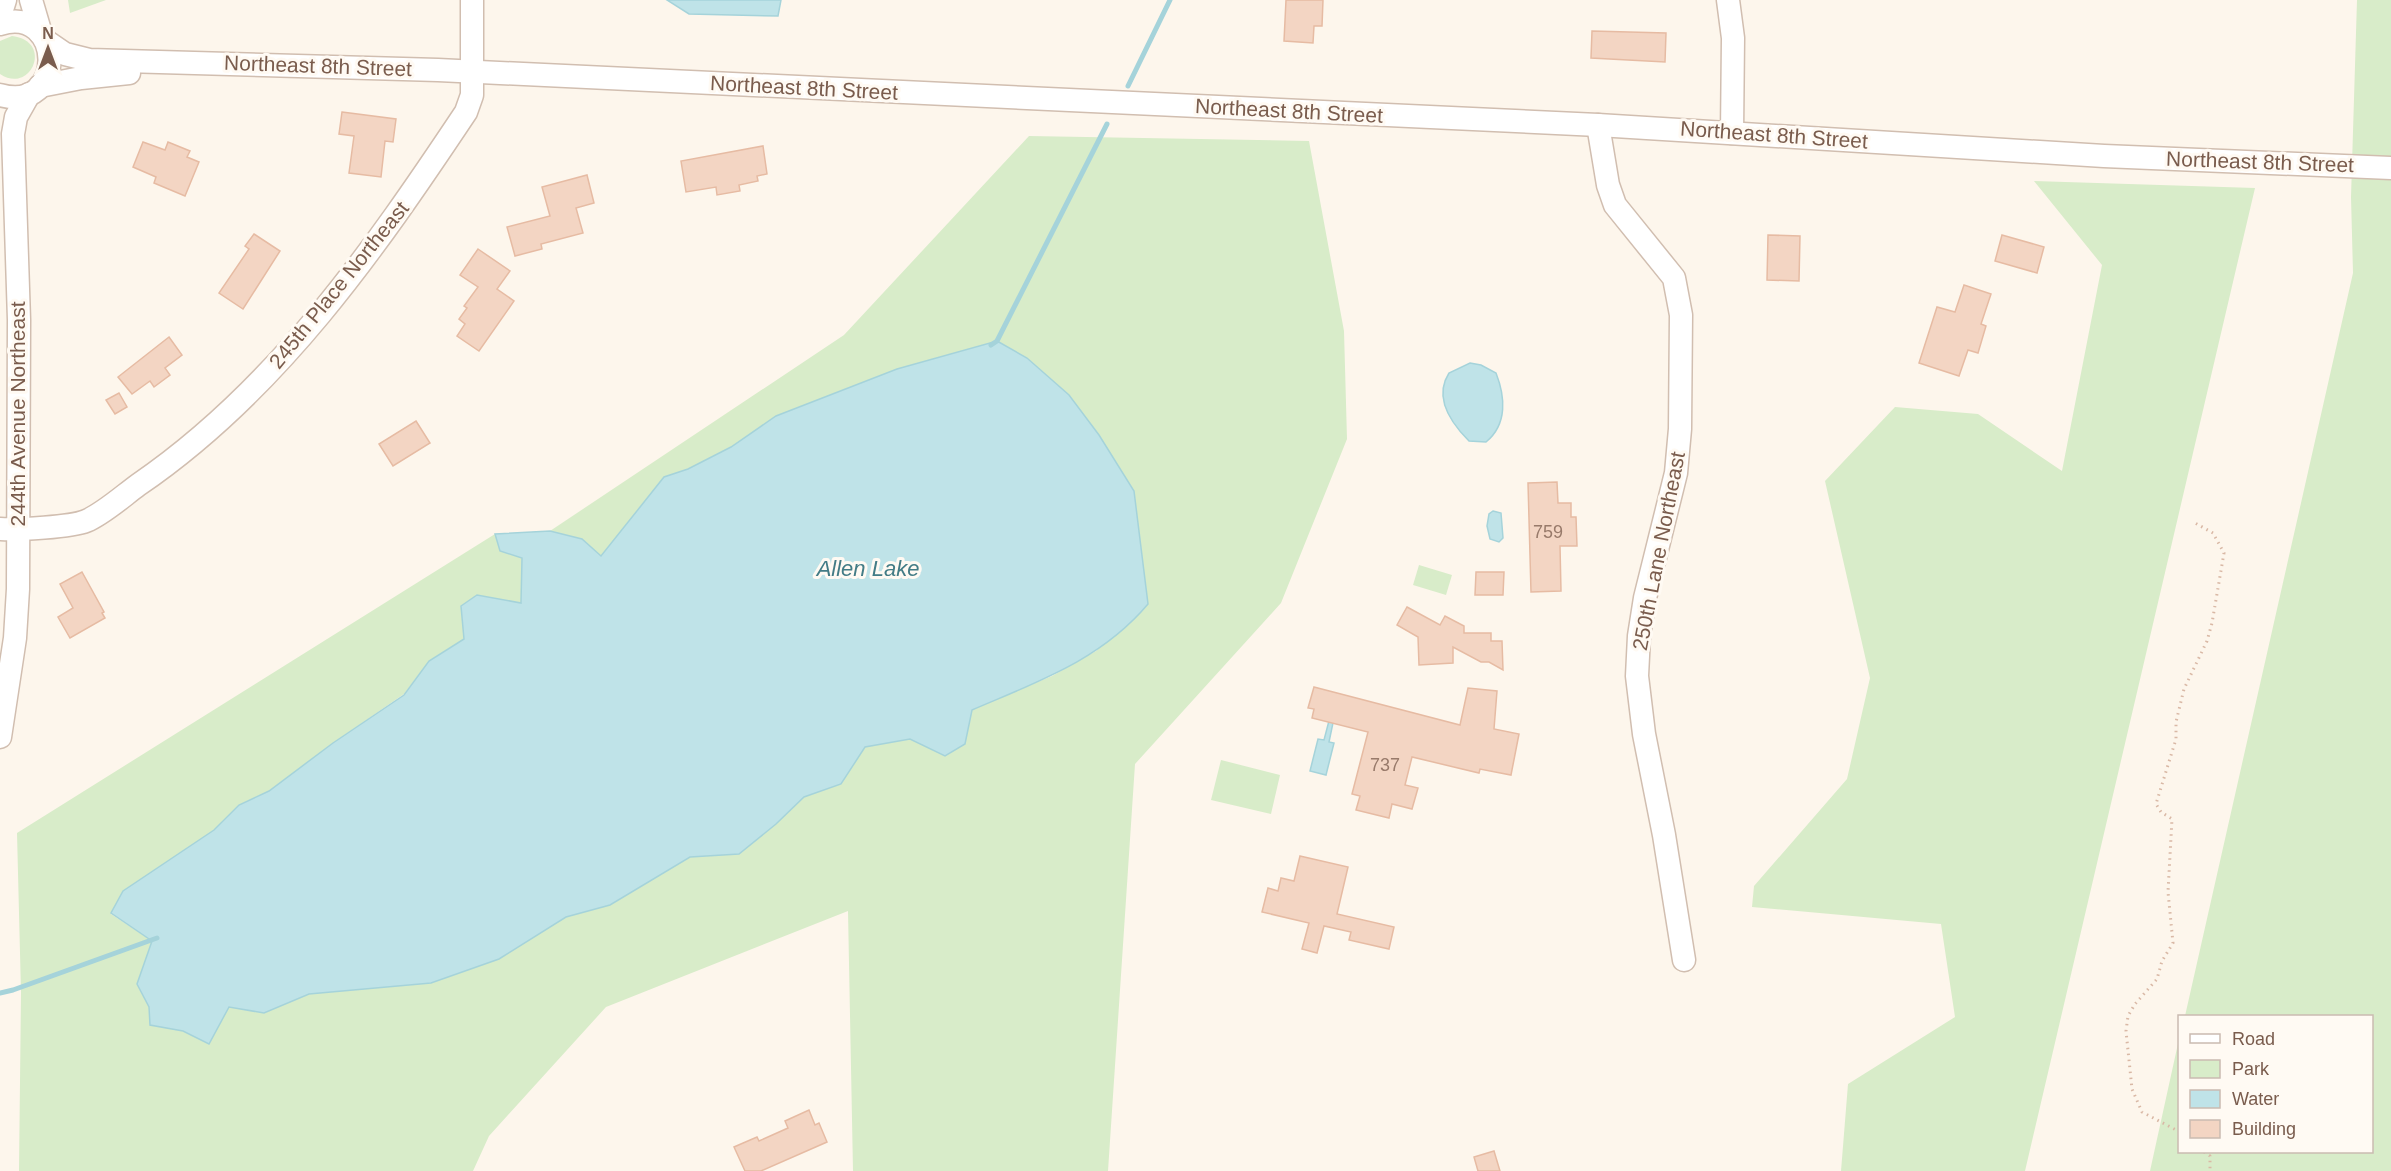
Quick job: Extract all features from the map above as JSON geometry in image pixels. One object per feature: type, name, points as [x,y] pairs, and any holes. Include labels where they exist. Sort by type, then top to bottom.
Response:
[{"type":"street","points":[[0,16],[5,0]]},
{"type":"street","points":[[31,0],[43,37]]},
{"type":"street","name":"245th Place Northeast","points":[[9,529],[85,522],[161,470],[230,411],[290,352],[400,210],[466,112],[472,95],[472,0]]},
{"type":"street","points":[[1728,0],[1733,38],[1732,133]]},
{"type":"street","name":"Northeast 8th Street","points":[[0,24],[23,23],[65,54],[89,60],[472,72],[1598,124],[2104,156],[2391,168]]},
{"type":"street","name":"244th Avenue Northeast","points":[[0,737],[8,638],[9,529],[19,320],[13,135],[16,117],[47,76],[51,64],[50,52],[43,37]]},
{"type":"street","name":"Northeast 8th Street","points":[[0,95],[19,97],[35,90],[81,78],[166,70],[187,63]]},
{"type":"street","name":"250th Lane Northeast","points":[[1598,124],[1608,185],[1615,206],[1674,278],[1681,315],[1680,429],[1676,473],[1645,598],[1639,636],[1637,676],[1644,734],[1664,835],[1684,960]]},
{"type":"path","points":[[2178,1131],[2142,1112],[2132,1089],[2126,1031],[2128,1016],[2135,1004],[2157,979],[2162,961],[2173,943],[2168,892],[2172,819],[2160,812],[2156,804],[2176,740],[2176,722],[2184,689],[2207,641],[2212,623],[2224,553],[2213,533],[2195,523]]},
{"type":"path","points":[[2206,1153],[2210,1156],[2210,1171]]},
{"type":"green space","points":[[68,0],[106,0],[70,13]]},
{"type":"green space","points":[[2357,0],[2391,0],[2391,1171],[2150,1171],[2178,1044],[2178,1153],[2373,1153],[2373,1015],[2185,1015],[2353,273],[2351,197]]},
{"type":"green space","points":[[12,36],[25,40],[32,47],[35,56],[28,73],[21,78],[11,79],[0,74],[0,41]]},
{"type":"green space","points":[[1029,136],[1309,141],[1344,331],[1347,439],[1281,603],[1135,764],[1108,1171],[853,1171],[848,911],[606,1007],[489,1136],[473,1171],[19,1171],[21,993],[17,833],[495,534],[500,551],[522,557],[521,603],[477,595],[461,606],[464,639],[429,661],[404,694],[269,791],[239,805],[214,830],[155,870],[111,914],[152,941],[137,984],[149,1007],[150,1025],[183,1031],[209,1044],[228,1007],[264,1013],[309,994],[431,983],[499,959],[566,917],[610,905],[690,857],[739,854],[776,824],[804,797],[841,784],[865,747],[910,739],[965,744],[971,710],[1052,676],[1096,651],[1148,604],[1134,491],[1099,435],[1069,395],[1027,358],[997,341],[897,369],[776,416],[731,447],[688,469],[664,477],[601,556],[582,539],[550,531],[844,335]]},
{"type":"green space","points":[[2034,181],[2255,188],[2025,1171],[1841,1171],[1848,1084],[1955,1017],[1941,924],[1752,907],[1754,886],[1847,779],[1870,678],[1825,481],[1895,407],[1978,414],[2062,471],[2102,265]]},
{"type":"green space","points":[[1419,565],[1452,575],[1446,595],[1413,585]]},
{"type":"green space","points":[[1221,760],[1280,775],[1271,814],[1211,800]]},
{"type":"water","points":[[667,0],[781,0],[778,16],[689,14]]},
{"type":"water","name":"Allen Lake","points":[[997,341],[1027,358],[1069,395],[1099,435],[1134,491],[1148,604],[1110,640],[1067,668],[972,710],[965,744],[945,756],[910,739],[865,747],[841,784],[804,797],[776,824],[739,854],[690,857],[610,905],[566,917],[499,959],[431,983],[309,994],[264,1013],[229,1007],[209,1044],[183,1031],[150,1025],[149,1007],[137,984],[152,941],[111,913],[123,891],[214,830],[239,805],[269,791],[333,743],[404,695],[429,661],[464,639],[461,606],[477,595],[521,603],[522,558],[500,551],[495,534],[550,531],[582,539],[601,556],[664,477],[688,469],[731,447],[776,416],[897,369]]},
{"type":"water","points":[[1470,363],[1481,365],[1496,373],[1503,400],[1498,427],[1486,442],[1469,441],[1446,410],[1444,401],[1443,392],[1449,373]]},
{"type":"water","points":[[1493,511],[1501,513],[1503,538],[1499,542],[1490,539],[1487,526],[1489,514]]},
{"type":"water","points":[[1330,717],[1334,718],[1329,742],[1334,743],[1326,775],[1310,771],[1318,739],[1324,740]]},
{"type":"building","points":[[1286,0],[1323,0],[1322,26],[1314,26],[1313,43],[1284,41]]},
{"type":"building","points":[[1592,31],[1666,33],[1665,62],[1591,58]]},
{"type":"building","points":[[342,112],[396,119],[393,142],[385,141],[381,177],[349,173],[354,136],[339,134]]},
{"type":"building","points":[[143,142],[165,150],[168,142],[190,151],[187,157],[199,162],[185,196],[154,183],[156,177],[133,167]]},
{"type":"building","points":[[763,146],[767,174],[757,176],[758,181],[739,185],[740,191],[717,195],[716,187],[686,192],[681,161]]},
{"type":"building","points":[[587,175],[594,203],[576,208],[583,233],[541,244],[542,249],[515,256],[507,227],[550,216],[542,187]]},
{"type":"building","points":[[254,234],[280,251],[243,309],[219,293],[249,249],[245,246]]},
{"type":"building","points":[[1768,235],[1800,236],[1799,281],[1767,280]]},
{"type":"building","points":[[2002,235],[2044,247],[2037,273],[1995,261]]},
{"type":"building","points":[[478,249],[510,271],[497,289],[514,301],[479,351],[457,336],[465,324],[459,319],[467,308],[464,306],[478,287],[460,275]]},
{"type":"building","points":[[1964,285],[1991,294],[1981,324],[1986,326],[1978,353],[1968,350],[1959,376],[1919,363],[1937,307],[1955,312]]},
{"type":"building","points":[[169,337],[182,355],[165,368],[170,375],[154,387],[150,381],[132,394],[118,377]]},
{"type":"building","points":[[119,393],[127,407],[115,414],[106,400]]},
{"type":"building","points":[[416,421],[430,443],[393,466],[379,444]]},
{"type":"building","points":[[1557,482],[1558,503],[1571,503],[1571,517],[1576,517],[1577,546],[1560,546],[1561,591],[1531,592],[1528,483]]},
{"type":"building","points":[[82,572],[105,618],[70,638],[58,617],[73,608],[60,584]]},
{"type":"building","points":[[1476,572],[1504,572],[1503,595],[1475,595]]},
{"type":"building","points":[[1407,607],[1440,625],[1445,616],[1464,626],[1464,633],[1491,633],[1491,641],[1502,641],[1503,670],[1489,662],[1481,662],[1453,647],[1453,663],[1419,665],[1418,637],[1397,625]]},
{"type":"building","points":[[1314,687],[1460,725],[1468,688],[1497,691],[1494,729],[1519,734],[1511,775],[1480,769],[1479,773],[1412,757],[1405,785],[1418,788],[1412,809],[1392,804],[1389,818],[1356,810],[1360,796],[1352,794],[1368,732],[1312,718],[1314,709],[1308,708]]},
{"type":"building","points":[[1300,856],[1348,867],[1337,914],[1394,927],[1389,949],[1349,940],[1351,932],[1324,926],[1317,953],[1302,949],[1309,923],[1262,912],[1268,888],[1278,891],[1281,878],[1294,881]]},
{"type":"building","points":[[809,1110],[815,1125],[819,1123],[827,1142],[761,1171],[745,1171],[734,1147],[757,1137],[759,1141],[788,1128],[785,1121]]},
{"type":"building","points":[[1494,1151],[1500,1171],[1478,1171],[1474,1157]]},
{"type":"waterway","points":[[1128,86],[1170,0]]},
{"type":"waterway","points":[[991,345],[997,341],[1107,124]]},
{"type":"waterway","points":[[0,993],[157,938]]}]
